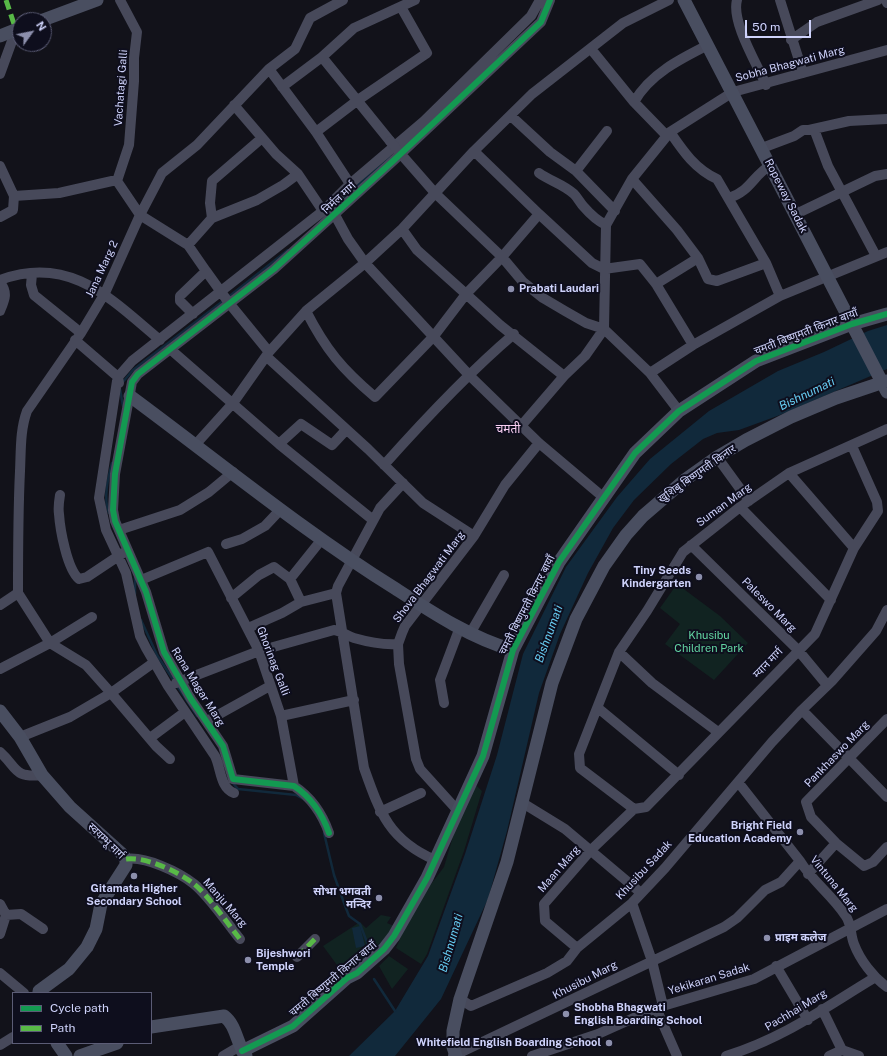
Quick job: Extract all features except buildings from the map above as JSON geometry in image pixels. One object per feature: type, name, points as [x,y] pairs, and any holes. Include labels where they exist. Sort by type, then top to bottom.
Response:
[{"type":"main road","points":[[52,17],[97,0]]},
{"type":"main road","name":"Ropeway Sadak","points":[[684,0],[771,165],[826,276],[884,382]]},
{"type":"main road","points":[[0,36],[12,31]]},
{"type":"main road","name":"चमती बिष्णुमती किनार बायाँ","points":[[243,1051],[293,1026],[347,978],[356,973],[384,949],[394,936],[435,860],[453,807],[483,756],[513,650],[559,562],[635,453],[679,411],[756,361],[854,328],[887,314]]},
{"type":"main road","name":"खुशिबु बिष्णुमती किनार","points":[[455,1056],[453,1047],[453,1031],[460,1000],[507,862],[552,683],[576,619],[604,566],[626,535],[659,500],[717,458],[746,440],[792,417],[836,398],[884,382]]},
{"type":"main road","points":[[128,395],[196,444],[351,561],[421,605],[465,630],[495,645],[513,650]]},
{"type":"main road","name":"स्वयम्भू मार्ग","points":[[0,711],[20,737],[42,775],[70,807],[122,853],[126,859],[126,865],[101,904],[96,929],[87,947],[69,969],[39,990],[39,992]]},
{"type":"main road","points":[[152,1026],[224,1016],[233,1025],[243,1051]]},
{"type":"main road","points":[[58,1044],[64,1056]]},
{"type":"main road","points":[[80,1056],[114,1044]]},
{"type":"street","name":"Vachatagi Galli","points":[[117,181],[129,145],[134,81],[134,58],[138,32],[120,0]]},
{"type":"street","name":"Jana Marg 2","points":[[18,593],[18,518],[23,422],[27,411],[78,337],[105,294],[140,215],[162,173],[197,145],[269,69],[296,49],[310,18],[343,0]]},
{"type":"street","points":[[282,87],[322,57],[354,28],[415,0]]},
{"type":"street","points":[[234,793],[229,792],[225,786],[219,763],[215,756],[153,663],[140,636],[122,553],[106,530],[99,498],[118,380],[132,361],[323,211],[350,184],[424,121],[531,16],[540,0]]},
{"type":"street","name":"निर्मल मार्ग","points":[[128,395],[134,378],[274,268],[335,215],[541,22],[550,0]]},
{"type":"street","points":[[196,444],[233,403],[268,355],[306,311],[365,263],[402,229],[474,151],[532,94],[623,23],[668,0]]},
{"type":"street","points":[[737,0],[735,8],[739,24],[766,85]]},
{"type":"street","points":[[780,0],[791,40],[803,73]]},
{"type":"street","points":[[791,40],[817,22],[878,0]]},
{"type":"street","points":[[316,132],[358,100],[427,53],[401,7]]},
{"type":"street","points":[[0,74],[12,44]]},
{"type":"street","points":[[634,102],[641,89],[662,71],[708,45]]},
{"type":"street","points":[[591,49],[634,102],[668,134],[688,158],[704,173],[717,179],[766,263],[780,296]]},
{"type":"street","name":"Sobha Bhagwati Marg","points":[[606,225],[632,179],[668,134],[733,92],[766,85],[803,73],[887,50]]},
{"type":"street","points":[[322,57],[400,154],[435,193],[502,257],[523,282],[543,298],[586,323],[604,329],[650,373],[679,411]]},
{"type":"street","points":[[269,69],[316,132],[350,184]]},
{"type":"street","points":[[234,105],[262,138],[298,174],[323,211]]},
{"type":"street","points":[[511,116],[550,152],[576,171],[615,211]]},
{"type":"street","points":[[762,148],[794,136],[803,130],[849,121],[887,119]]},
{"type":"street","points":[[814,129],[828,166],[876,256]]},
{"type":"street","points":[[576,171],[607,131]]},
{"type":"street","points":[[212,218],[210,203],[212,181],[262,138]]},
{"type":"street","points":[[474,151],[592,263],[604,269],[640,264],[656,284],[693,345]]},
{"type":"street","points":[[729,198],[747,189],[764,169],[771,165]]},
{"type":"street","points":[[0,166],[14,196],[13,210],[0,217]]},
{"type":"street","points":[[521,426],[564,376],[585,356],[604,329],[606,225],[584,207],[575,195],[561,184],[546,178],[538,172]]},
{"type":"street","points":[[188,245],[212,218],[257,200],[298,174]]},
{"type":"street","points":[[796,214],[842,190],[875,176],[887,174]]},
{"type":"street","points":[[632,179],[677,230],[698,258],[708,279],[717,281],[766,263]]},
{"type":"street","points":[[14,196],[60,193],[117,181],[140,215],[188,245],[220,292],[268,355],[423,503],[474,536]]},
{"type":"street","points":[[306,311],[320,339],[337,361],[375,397],[434,336],[466,294],[502,257],[539,214]]},
{"type":"street","points":[[335,215],[348,239],[365,263],[469,375],[539,443],[603,497]]},
{"type":"street","points":[[402,229],[418,250],[500,325],[514,334],[564,376]]},
{"type":"street","points":[[650,373],[693,345],[780,296],[887,252]]},
{"type":"street","points":[[656,284],[698,258]]},
{"type":"street","points":[[193,314],[180,301],[180,296],[206,270]]},
{"type":"street","points":[[0,311],[6,298],[5,289],[0,281],[10,276],[49,272],[74,278],[105,294],[160,340]]},
{"type":"street","points":[[32,274],[31,285],[34,295],[78,337],[118,380],[128,395]]},
{"type":"street","points":[[384,465],[469,375],[514,334]]},
{"type":"street","points":[[170,349],[279,444],[373,520]]},
{"type":"street","name":"Rana Magar Marg","points":[[128,395],[115,474],[113,510],[119,530],[122,553],[141,580],[164,652],[182,680],[191,699],[225,749],[233,779],[294,786]]},
{"type":"street","points":[[279,444],[301,424],[332,445],[346,430]]},
{"type":"street","name":"Suman Marg","points":[[634,809],[580,768],[579,754],[619,652],[647,611],[683,552],[740,507],[789,473],[887,429]]},
{"type":"street","name":"Shova Bhagwati Marg","points":[[453,807],[420,769],[416,759],[400,672],[398,644],[405,626],[474,536],[505,485],[539,443]]},
{"type":"street","name":"म्यान मार्ग","points":[[634,809],[646,807],[679,775],[718,732],[815,634],[854,548],[878,511],[877,502],[852,446]]},
{"type":"street","points":[[717,458],[749,501]]},
{"type":"street","points":[[119,530],[180,510],[209,492],[233,472]]},
{"type":"street","points":[[789,473],[854,548]]},
{"type":"street","points":[[403,483],[380,508],[351,561],[336,593],[364,768],[380,812],[390,828],[416,852],[435,860]]},
{"type":"street","points":[[60,495],[58,513],[69,563],[76,576],[80,579],[87,577],[122,553]]},
{"type":"street","points":[[740,507],[831,600]]},
{"type":"street","points":[[226,544],[242,539],[266,526],[281,509]]},
{"type":"street","points":[[290,579],[322,540]]},
{"type":"street","name":"Paleswo Marg","points":[[691,545],[798,650],[827,685]]},
{"type":"street","name":"Ghorinag Galli","points":[[141,580],[208,552],[259,651],[280,716],[294,786]]},
{"type":"street","points":[[231,598],[259,575],[274,567],[290,579],[301,602]]},
{"type":"street","points":[[444,703],[440,680],[465,630],[504,574]]},
{"type":"street","points":[[0,605],[18,593],[50,643],[86,665],[170,759]]},
{"type":"street","points":[[248,628],[282,613],[301,602],[336,593]]},
{"type":"street","name":"Khusibu Sadak","points":[[460,1000],[471,1006],[534,979],[567,961],[577,948],[632,903],[665,868],[802,710],[876,631],[887,610]]},
{"type":"street","points":[[0,669],[50,643],[92,617]]},
{"type":"street","points":[[168,686],[259,651],[334,630],[342,631],[353,638],[386,644],[398,644]]},
{"type":"street","points":[[619,652],[652,683],[718,732]]},
{"type":"street","points":[[20,737],[70,717],[111,693],[153,663]]},
{"type":"street","points":[[207,721],[270,686]]},
{"type":"street","points":[[280,716],[354,700]]},
{"type":"street","points":[[598,708],[679,775]]},
{"type":"street","points":[[802,710],[887,797]]},
{"type":"street","points":[[150,738],[185,712]]},
{"type":"street","name":"Pankhaswo Marg","points":[[887,719],[806,802],[811,817],[836,843],[864,866],[873,862],[887,847]]},
{"type":"street","points":[[0,752],[19,774],[31,776],[42,775]]},
{"type":"street","name":"Vintuna Marg","points":[[738,782],[800,861],[808,874],[845,915],[852,926]]},
{"type":"street","points":[[294,786],[303,792],[316,806],[329,833]]},
{"type":"street","points":[[380,812],[421,793]]},
{"type":"street","points":[[522,802],[565,829],[592,850],[641,893]]},
{"type":"street","name":"Maan Marg","points":[[577,948],[545,921],[544,904],[592,850],[634,809]]},
{"type":"street","points":[[808,874],[836,843]]},
{"type":"street","name":"Manju Marg","points":[[126,859],[133,858],[146,861],[167,869],[195,885],[240,939]]},
{"type":"street","name":"Khusibu Marg","points":[[455,1056],[724,927],[737,918],[765,890],[781,882],[800,861]]},
{"type":"street","points":[[632,903],[652,961],[659,1007],[677,1056]]},
{"type":"street","points":[[0,904],[6,915],[0,934]]},
{"type":"street","name":"Yekikaran Sadak","points":[[532,1056],[598,1034],[659,1007],[754,979],[852,926],[887,909]]},
{"type":"street","points":[[6,915],[21,914],[43,929]]},
{"type":"street","points":[[852,926],[854,943],[874,978],[887,987]]},
{"type":"street","points":[[297,957],[315,939]]},
{"type":"street","points":[[776,966],[808,1020]]},
{"type":"street","points":[[0,973],[23,992]]},
{"type":"street","name":"Pachhai Marg","points":[[726,1056],[750,1049],[808,1020],[822,1009],[874,978]]},
{"type":"street","points":[[822,1009],[841,1053]]},
{"type":"street","points":[[0,1045],[12,1038]]},
{"type":"street","points":[[223,1056],[243,1051]]},
{"type":"street","points":[[829,1056],[841,1053],[859,1056]]},
{"type":"green space","name":"Khusibu Children Park","points":[[677,584],[720,616],[748,643],[714,680],[665,644],[680,624],[660,608]]},
{"type":"green space","points":[[470,779],[482,791],[464,851],[427,954],[421,964],[396,948],[414,907],[444,867]]},
{"type":"green space","points":[[381,915],[391,917],[387,923],[394,926],[375,952],[346,971],[340,969],[323,946],[360,922],[366,928]]},
{"type":"green space","points":[[389,956],[408,969],[392,989],[379,966]]},
{"type":"water","name":"Bishnumati","points":[[887,325],[887,369],[780,415],[739,430],[717,433],[703,439],[671,464],[634,500],[613,528],[588,573],[560,634],[539,693],[507,831],[488,899],[441,999],[395,1056],[349,1056],[395,1011],[428,956],[465,854],[497,755],[523,654],[566,567],[617,497],[650,459],[709,411],[778,371],[824,352],[868,331]]},
{"type":"water","points":[[360,926],[365,946],[356,948],[352,928]]},
{"type":"waterway","points":[[334,208],[387,158]]},
{"type":"waterway","points":[[321,220],[334,208]]},
{"type":"waterway","points":[[227,298],[288,250]]},
{"type":"waterway","points":[[122,383],[133,370],[223,301]]},
{"type":"waterway","points":[[120,389],[123,406]]},
{"type":"waterway","points":[[109,513],[106,495],[112,463]]},
{"type":"waterway","points":[[135,577],[135,594]]},
{"type":"waterway","points":[[141,620],[157,655],[197,716]]},
{"type":"waterway","points":[[232,782],[238,789],[296,795],[305,800]]},
{"type":"waterway","points":[[324,833],[334,875],[349,916],[360,924],[370,950]]},
{"type":"waterway","points":[[374,979],[395,1011]]},
{"type":"marked path","points":[[6,0],[12,18]]},
{"type":"marked path","points":[[126,859],[152,862],[188,879],[200,889],[240,939]]},
{"type":"marked path","points":[[297,957],[315,939]]},
{"type":"cycle path","points":[[329,833],[316,806],[294,786],[233,779],[223,746],[191,699],[164,652],[146,592],[115,521],[113,510],[115,474],[132,382],[138,374],[274,269],[393,161],[541,22],[550,0]]},
{"type":"cycle path","points":[[242,1051],[293,1026],[347,978],[357,973],[384,949],[394,936],[427,878],[483,756],[513,650],[559,562],[635,453],[679,411],[756,361],[852,324],[887,314]]},
{"type":"place","name":"Prabati Laudari","points":[[511,289]]},
{"type":"place","name":"Tiny Seeds Kindergarten","points":[[699,577]]},
{"type":"place","name":"Bright Field Education Academy","points":[[800,832]]},
{"type":"place","name":"Gitamata Higher Secondary School","points":[[134,876]]},
{"type":"place","name":"सोभा भगवती मन्दिर","points":[[379,898]]},
{"type":"place","name":"प्राइम कलेज","points":[[767,938]]},
{"type":"place","name":"Bijeshwori Temple","points":[[248,960]]},
{"type":"place","name":"Shobha Bhagwati English Boarding School","points":[[566,1014]]},
{"type":"place","name":"Whitefield English Boarding School","points":[[609,1043]]},
{"type":"district","name":"चमती","points":[[508,429]]}]
